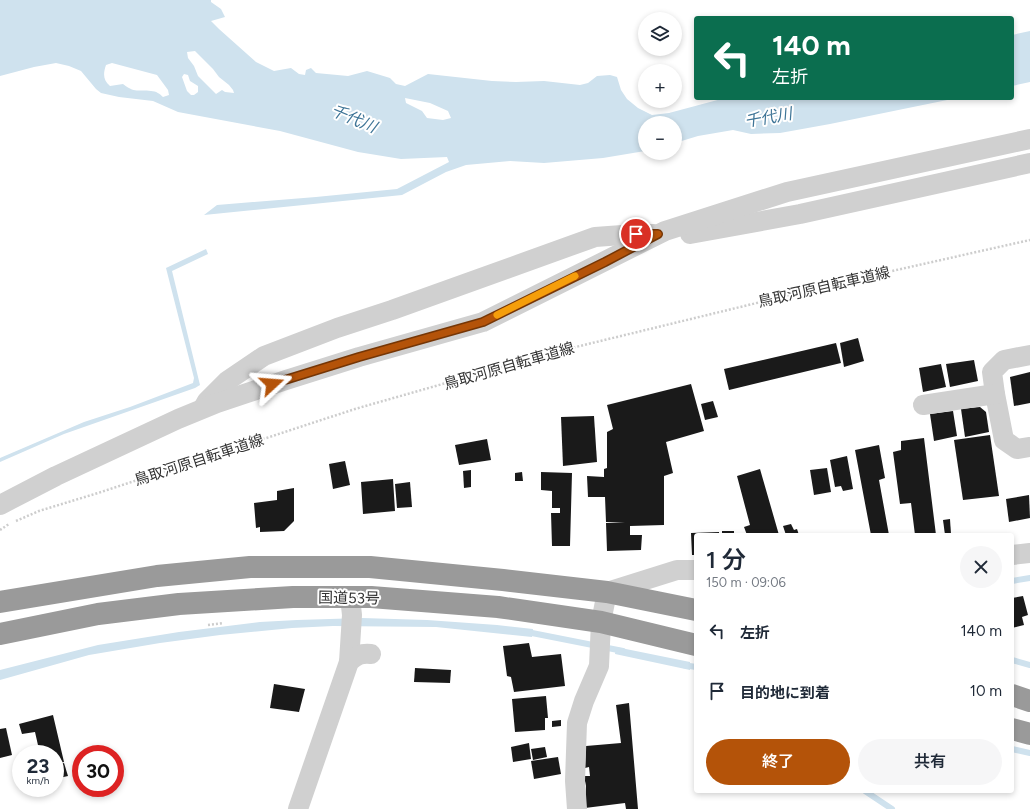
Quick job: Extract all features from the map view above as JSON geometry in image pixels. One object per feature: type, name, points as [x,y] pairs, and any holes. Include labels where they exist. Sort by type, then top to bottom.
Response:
[{"type":"highway","name":"国道53号","points":[[0,602],[157,576],[250,568],[370,567],[607,592],[694,610]]},
{"type":"highway","name":"国道53号","points":[[0,634],[98,614],[179,604],[293,598],[371,597],[498,607],[601,622],[694,645]]},
{"type":"highway","points":[[1014,696],[1030,701]]},
{"type":"highway","points":[[1014,730],[1030,734]]},
{"type":"street","points":[[0,505],[63,473],[178,419],[217,404],[359,357],[483,322],[665,231],[787,192],[1030,139]]},
{"type":"street","points":[[202,410],[207,401],[227,381],[264,356],[337,328],[392,310],[595,237],[636,234],[684,235],[800,214],[1030,163]]},
{"type":"street","points":[[1030,355],[1004,360],[992,372],[994,394],[1004,440],[1017,449],[1030,447]]},
{"type":"street","points":[[923,405],[994,394]]},
{"type":"street","points":[[1014,555],[1030,553]]},
{"type":"street","points":[[577,809],[575,781],[577,723],[584,701],[599,666],[601,622],[607,592],[677,570],[694,570]]},
{"type":"street","points":[[298,809],[349,662],[352,615],[350,597]]},
{"type":"street","points":[[349,662],[358,655],[366,653],[371,654]]},
{"type":"path","name":"鳥取河原自転車道線","points":[[0,530],[8,524],[39,511],[354,409],[551,353],[843,282],[1030,240]]},
{"type":"water","name":"千代川","points":[[0,0],[211,0],[211,2],[221,9],[225,17],[211,21],[256,62],[274,71],[291,68],[299,74],[305,75],[306,70],[311,68],[316,73],[348,76],[367,71],[390,78],[396,84],[405,86],[428,74],[492,81],[544,81],[580,85],[588,83],[597,76],[610,75],[617,77],[621,90],[627,99],[638,108],[652,115],[669,113],[718,100],[947,100],[780,133],[751,134],[733,130],[698,136],[682,141],[682,116],[638,116],[638,152],[603,158],[544,163],[510,161],[466,165],[446,172],[402,195],[204,215],[217,205],[397,189],[449,162],[447,157],[401,159],[358,152],[280,131],[178,112],[153,101],[119,97],[101,93],[81,71],[56,63],[0,76]],"holes":[[[195,51],[219,77],[229,85],[234,93],[225,92],[222,90],[216,94],[198,76],[194,66],[188,58],[187,52]],[[112,63],[157,75],[168,90],[169,95],[163,97],[155,92],[134,90],[123,84],[110,86],[104,77],[104,71],[106,65]],[[184,74],[188,75],[190,81],[198,86],[198,92],[194,95],[191,95],[187,91],[182,77]],[[405,98],[430,103],[448,111],[451,118],[443,120],[427,118],[422,111],[406,103]]]},
{"type":"water","points":[[1030,31],[1030,82],[1014,86],[1014,35]]},
{"type":"water","points":[[206,249],[208,254],[172,271],[200,385],[64,434],[0,462],[0,458],[84,422],[130,407],[193,383],[194,378],[166,268]]},
{"type":"water","points":[[362,618],[427,620],[533,629],[532,637],[436,627],[333,626],[292,628],[220,635],[89,655],[0,680],[0,670],[98,645],[179,632],[260,622]]},
{"type":"water","points":[[616,647],[690,662],[690,670],[615,654]]},
{"type":"building","points":[[858,338],[864,361],[844,367],[840,343]]},
{"type":"building","points":[[836,343],[841,363],[729,390],[724,369]]},
{"type":"building","points":[[974,360],[978,381],[950,387],[946,364]]},
{"type":"building","points":[[941,364],[946,387],[923,392],[919,368]]},
{"type":"building","points":[[1030,372],[1030,403],[1014,406],[1010,377]]},
{"type":"building","points":[[691,384],[704,431],[666,442],[673,473],[664,476],[664,525],[630,526],[630,535],[642,535],[641,550],[607,551],[606,523],[625,522],[606,522],[605,497],[588,497],[587,476],[604,477],[604,469],[607,468],[607,432],[613,429],[607,405]]},
{"type":"building","points":[[713,401],[718,417],[705,420],[701,404]]},
{"type":"building","points":[[980,407],[986,412],[989,432],[965,437],[961,409]]},
{"type":"building","points":[[953,411],[957,436],[934,441],[930,414]]},
{"type":"building","points":[[594,416],[597,462],[563,466],[561,417]]},
{"type":"building","points":[[990,435],[999,496],[963,500],[954,440]]},
{"type":"building","points":[[924,438],[936,533],[915,533],[911,503],[900,504],[893,452],[901,450],[901,441]]},
{"type":"building","points":[[487,439],[491,460],[459,465],[455,445]]},
{"type":"building","points":[[879,445],[885,478],[879,480],[889,533],[871,533],[855,450]]},
{"type":"building","points":[[847,456],[853,489],[843,491],[841,486],[835,487],[830,460]]},
{"type":"building","points":[[345,461],[350,485],[333,489],[329,464]]},
{"type":"building","points":[[827,468],[831,492],[814,495],[810,470]]},
{"type":"building","points":[[760,469],[778,533],[746,533],[744,527],[750,525],[737,476]]},
{"type":"building","points":[[471,470],[471,487],[464,488],[463,471]]},
{"type":"building","points":[[522,472],[523,481],[515,481],[515,473]]},
{"type":"building","points":[[541,472],[572,473],[570,546],[552,546],[551,513],[560,513],[560,508],[552,508],[552,491],[541,490]]},
{"type":"building","points":[[393,479],[395,511],[363,514],[361,482]]},
{"type":"building","points":[[410,482],[412,507],[397,508],[395,484]]},
{"type":"building","points":[[294,488],[294,521],[284,531],[260,532],[260,527],[256,528],[254,503],[277,500],[277,491]]},
{"type":"building","points":[[1029,495],[1030,518],[1009,522],[1006,499]]},
{"type":"building","points":[[950,519],[951,533],[945,533],[943,520]]},
{"type":"building","points":[[791,524],[794,530],[797,529],[798,533],[785,533],[783,526]]},
{"type":"building","points":[[722,531],[734,531],[734,533],[722,533]]},
{"type":"building","points":[[719,532],[694,533],[694,555],[692,555],[691,533]]},
{"type":"building","points":[[1023,596],[1028,615],[1022,617],[1024,625],[1014,628],[1014,598]]},
{"type":"building","points":[[529,643],[532,657],[561,654],[565,686],[514,692],[511,677],[507,676],[503,646]]},
{"type":"building","points":[[415,668],[451,670],[450,683],[414,682]]},
{"type":"building","points":[[274,684],[305,689],[299,712],[270,708]]},
{"type":"building","points":[[546,696],[548,718],[545,718],[545,730],[515,732],[512,699]]},
{"type":"building","points":[[629,703],[638,809],[626,809],[625,803],[585,808],[586,786],[584,776],[590,776],[589,767],[585,768],[586,746],[621,743],[616,705]]},
{"type":"building","points":[[53,715],[60,745],[38,745],[35,732],[22,734],[19,724]]},
{"type":"building","points":[[561,720],[561,726],[552,727],[552,721]]},
{"type":"building","points":[[6,728],[12,755],[0,758],[0,729]]},
{"type":"building","points":[[529,743],[531,759],[513,762],[511,747]]},
{"type":"building","points":[[545,747],[547,757],[533,760],[531,749]]},
{"type":"building","points":[[558,757],[561,774],[534,779],[531,761]]},
{"type":"building","points":[[64,763],[68,776],[64,777]]},
{"type":"waterway","points":[[1014,581],[1030,578]]},
{"type":"waterway","points":[[524,632],[623,651]]},
{"type":"waterway","points":[[1014,661],[1030,665]]},
{"type":"waterway","points":[[683,665],[694,667]]},
{"type":"waterway","points":[[1014,749],[1030,753]]},
{"type":"waterway","points":[[868,793],[892,809]]},
{"type":"slow traffic","points":[[497,315],[575,276]]},
{"type":"route","points":[[272,384],[359,357],[483,322],[605,262],[658,234],[636,234]]}]
